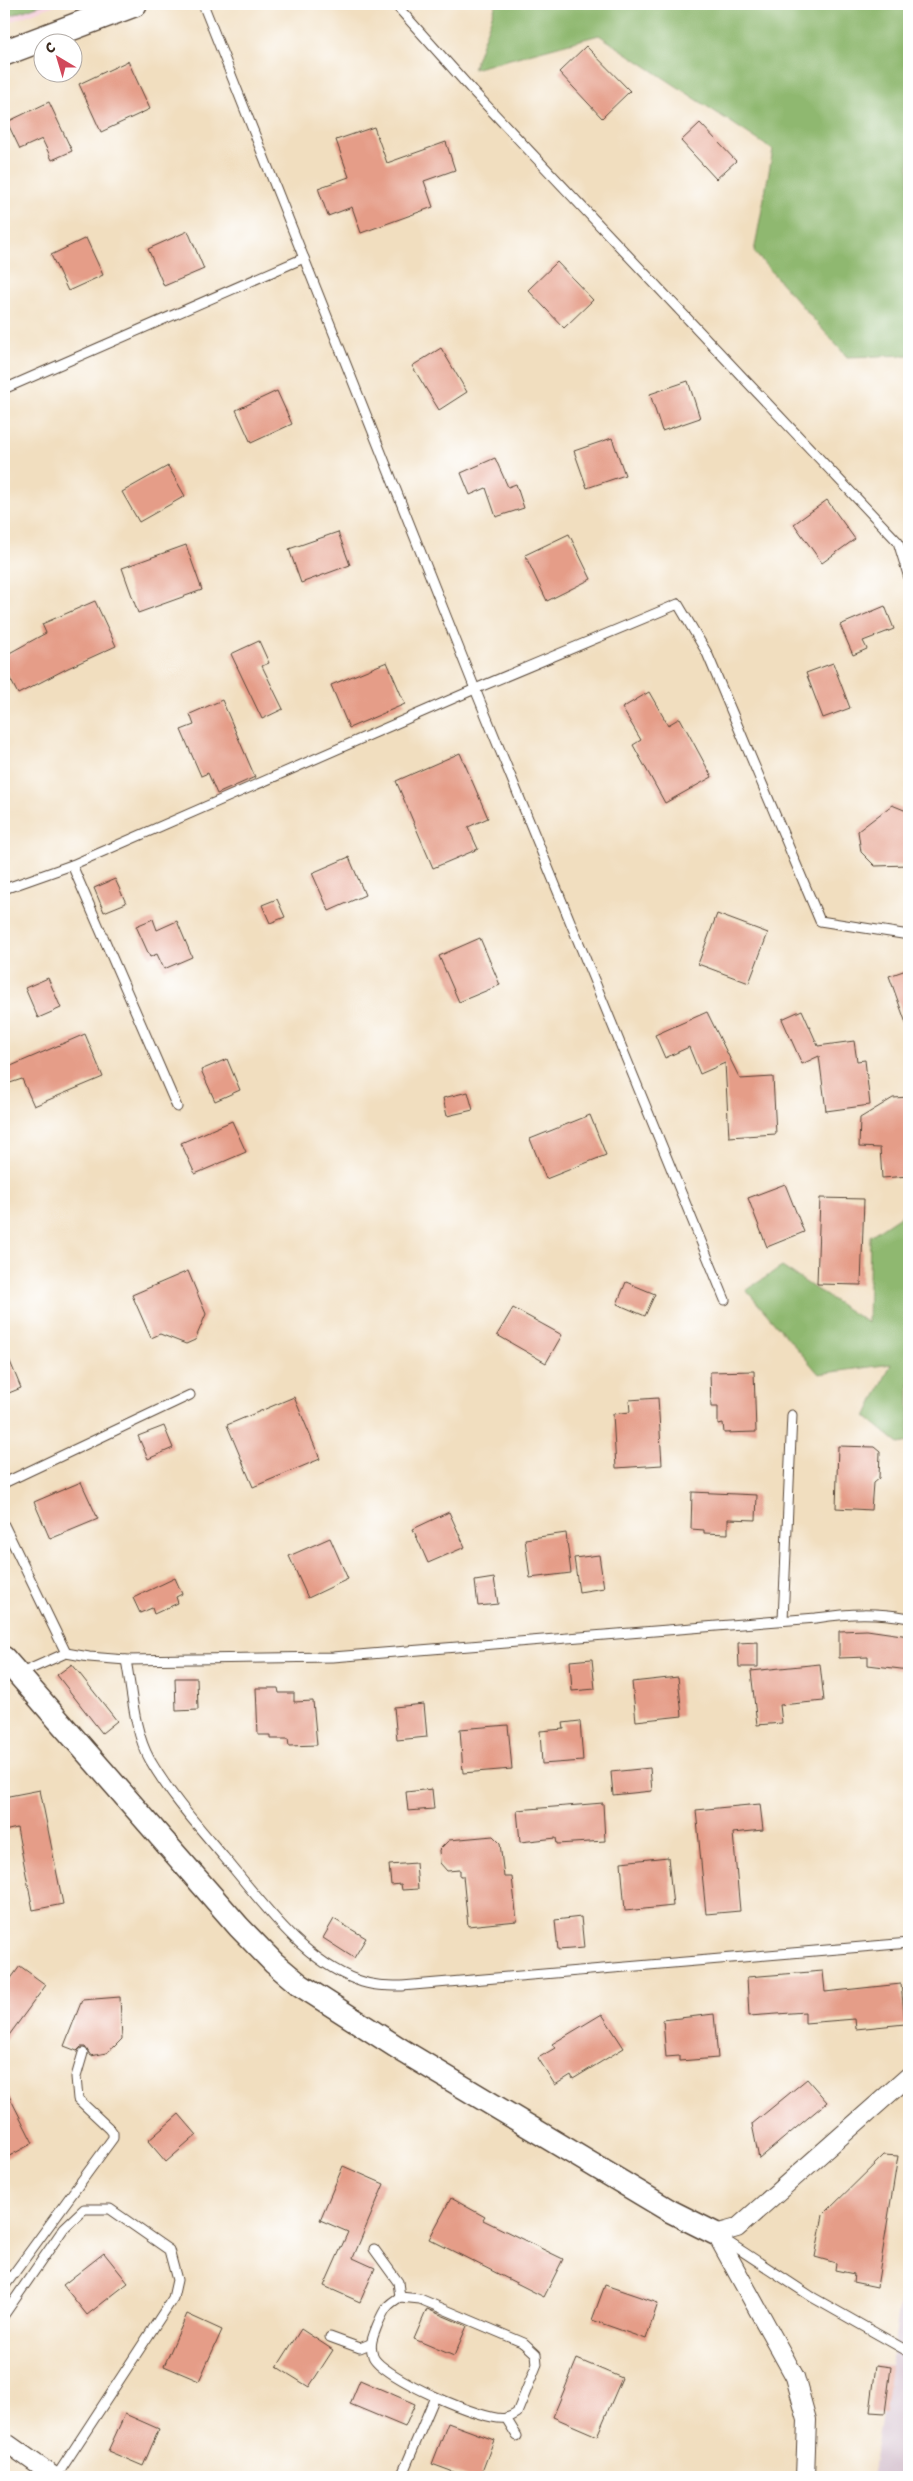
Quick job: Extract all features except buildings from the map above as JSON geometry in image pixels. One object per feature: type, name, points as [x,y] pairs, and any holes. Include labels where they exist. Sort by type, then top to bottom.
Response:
[{"type":"main road","points":[[4,53],[134,4]]},
{"type":"street","points":[[11,1666],[239,1927],[274,1963],[300,1985],[412,2056],[670,2211],[716,2234],[796,2377],[807,2420],[805,2477]]},
{"type":"street","points":[[716,2234],[736,2228],[909,2076]]},
{"type":"street","points":[[4,2441],[55,2477]]},
{"type":"lane","points":[[204,4],[475,689],[725,1300]]},
{"type":"lane","points":[[395,4],[492,112],[898,542],[909,578]]},
{"type":"lane","points":[[4,389],[304,258]]},
{"type":"lane","points":[[4,889],[72,865],[475,689],[678,604],[707,653],[820,921],[909,935]]},
{"type":"lane","points":[[72,865],[176,1107]]},
{"type":"lane","points":[[4,1483],[190,1395]]},
{"type":"lane","points":[[783,1620],[792,1415]]},
{"type":"lane","points":[[4,1525],[66,1653]]},
{"type":"lane","points":[[11,1666],[66,1653],[89,1658],[126,1660],[333,1657],[554,1641],[875,1612],[909,1618]]},
{"type":"lane","points":[[126,1660],[140,1734],[149,1759],[183,1808],[283,1927],[326,1962],[356,1980],[377,1986],[402,1986],[909,1943]]},
{"type":"lane","points":[[4,2287],[113,2138],[113,2133],[110,2129],[78,2099],[76,2078],[83,2053]]},
{"type":"lane","points":[[4,2315],[64,2228],[84,2209],[110,2209],[169,2250],[177,2280],[172,2298],[55,2477]]},
{"type":"lane","points":[[716,2234],[812,2297],[909,2352]]},
{"type":"lane","points":[[374,2249],[398,2282],[400,2297]]},
{"type":"lane","points":[[400,2297],[420,2299],[524,2343],[536,2354],[537,2364],[517,2413],[506,2418],[494,2417],[435,2397],[385,2370],[373,2357],[370,2344],[386,2306],[400,2297]]},
{"type":"lane","points":[[330,2337],[360,2348],[370,2344]]},
{"type":"lane","points":[[401,2477],[435,2397]]},
{"type":"lane","points":[[506,2418],[517,2436]]},
{"type":"shaded area","points":[[4,4],[58,4],[4,24]]},
{"type":"shaded area","points":[[909,2235],[909,2477],[872,2477],[882,2413],[870,2412],[876,2365],[891,2366]]},
{"type":"green space","points":[[4,4],[43,4],[4,18]]},
{"type":"green space","points":[[496,4],[909,4],[909,355],[847,357],[754,252],[773,150],[599,35],[473,69]]},
{"type":"green space","points":[[909,1210],[909,1442],[899,1444],[866,1417],[891,1364],[819,1374],[746,1290],[782,1267],[868,1323],[870,1236]]}]
